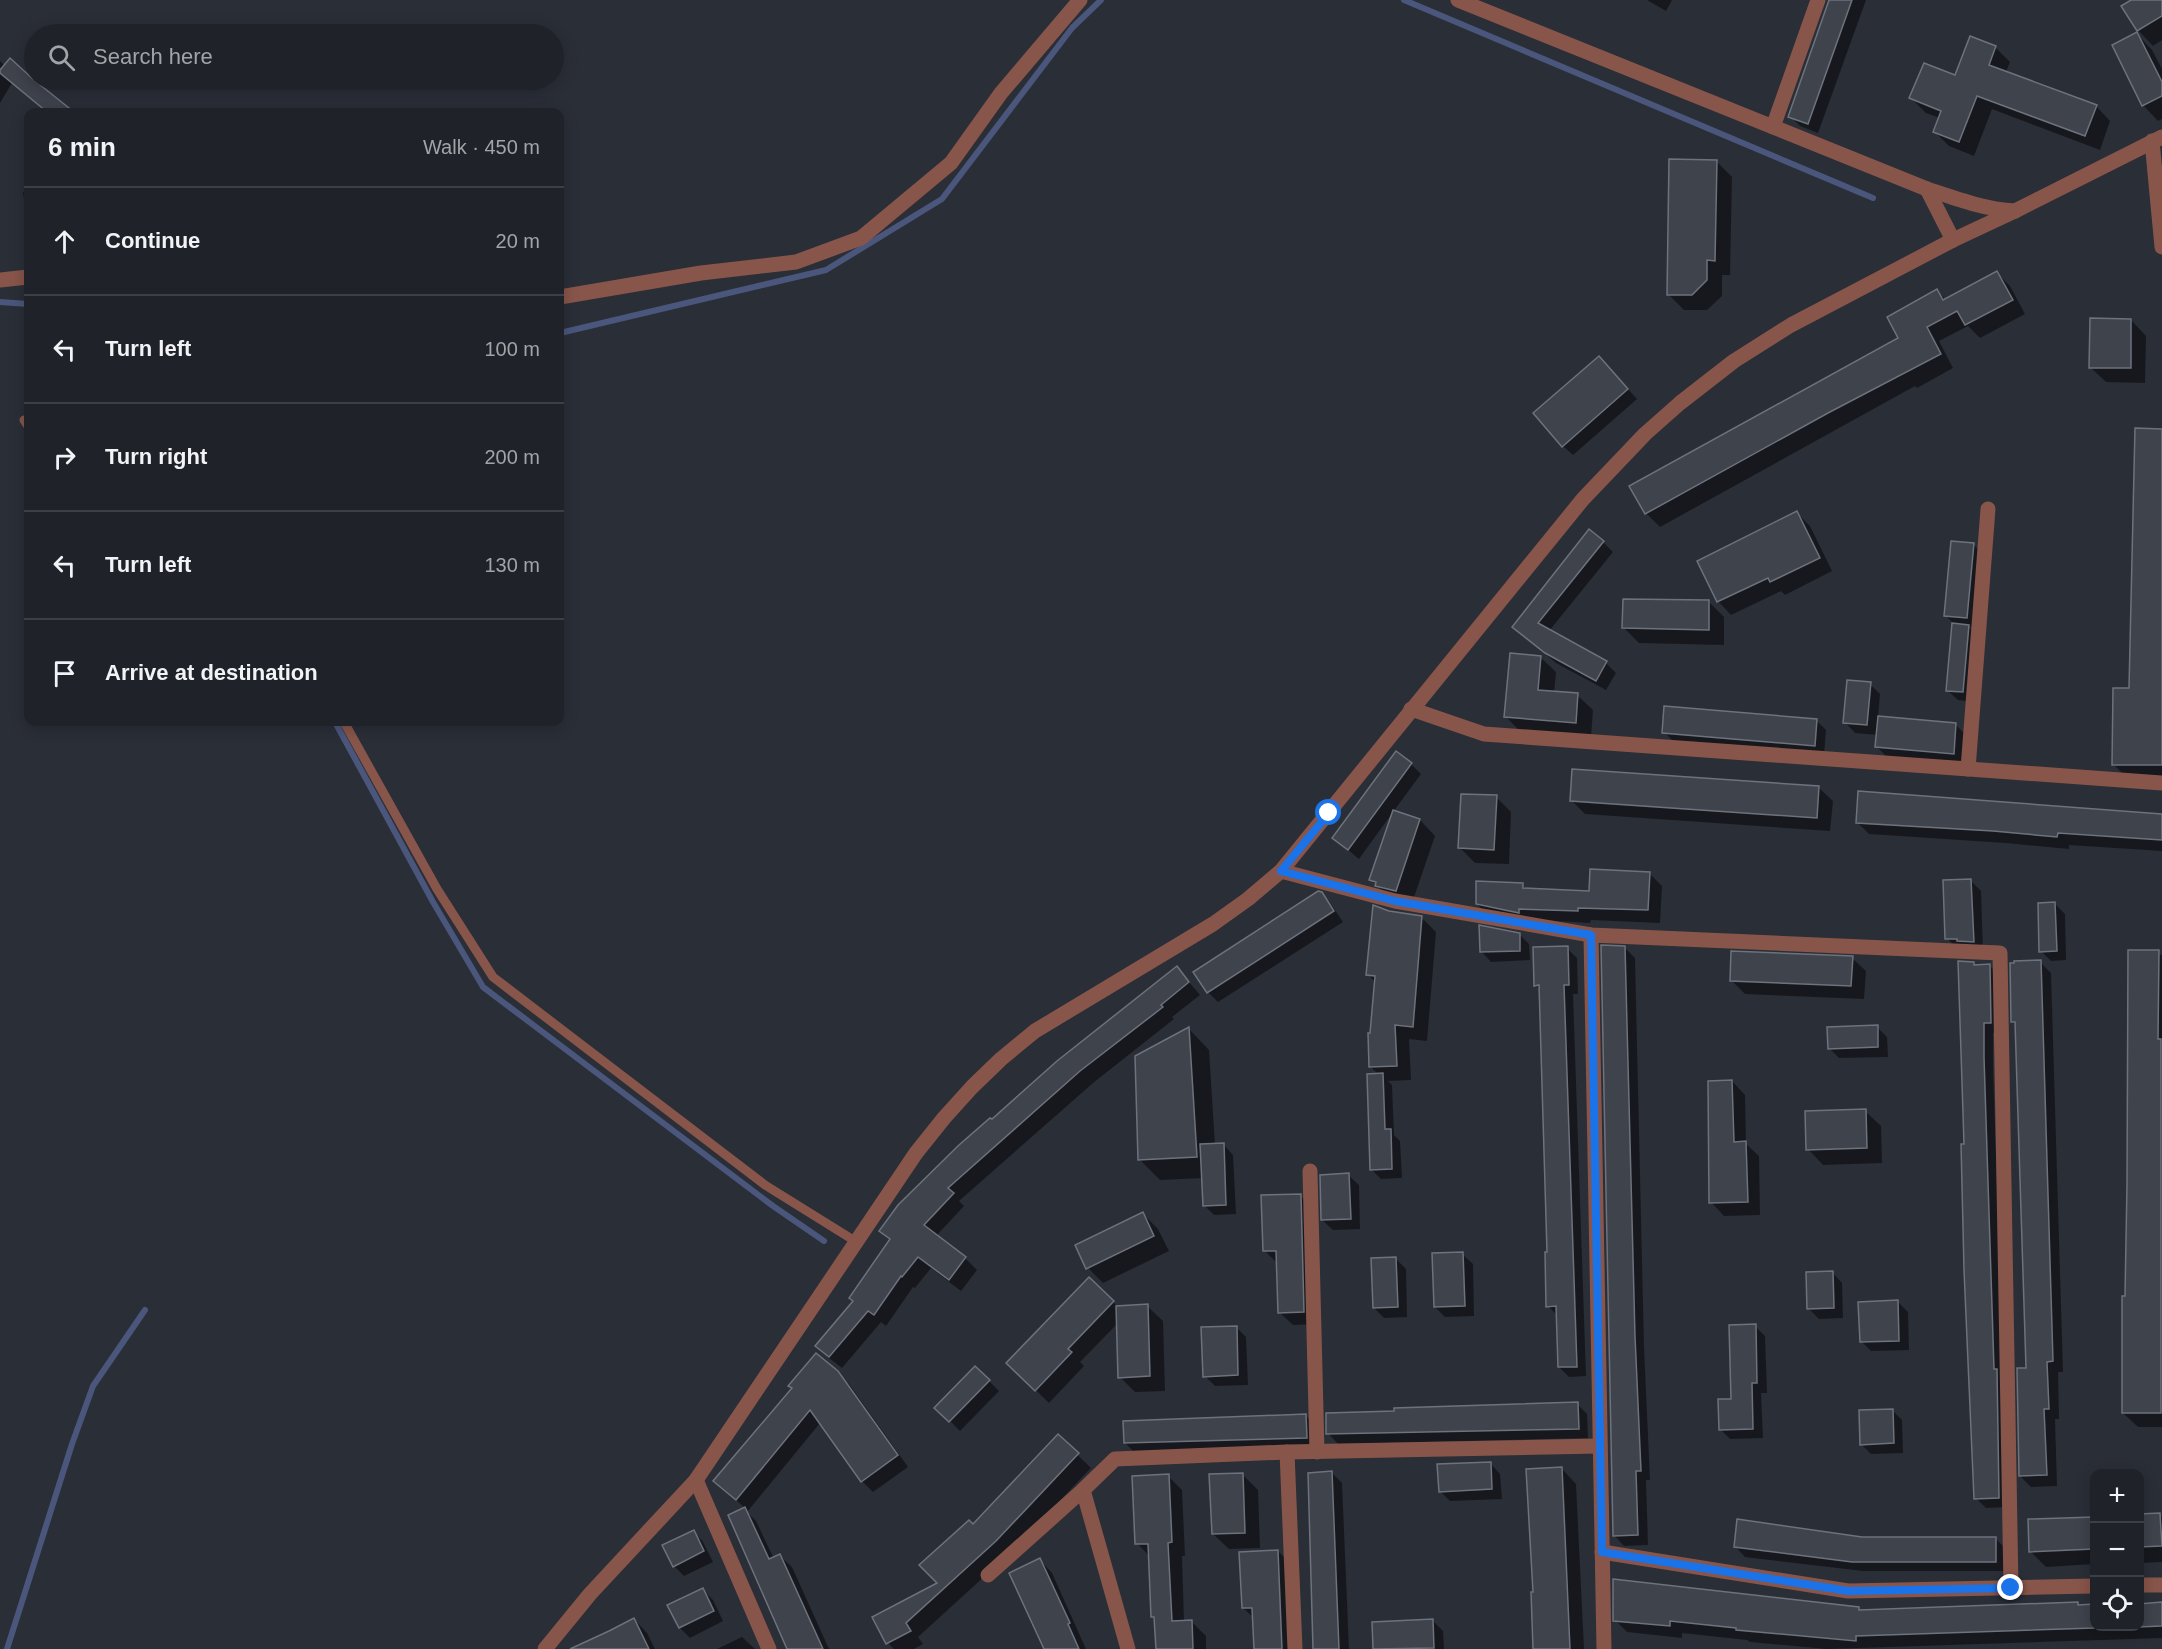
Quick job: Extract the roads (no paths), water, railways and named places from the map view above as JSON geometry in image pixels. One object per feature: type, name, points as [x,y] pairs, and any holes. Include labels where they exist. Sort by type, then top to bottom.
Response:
[{"type":"street","points":[[564,296],[701,273],[796,262],[861,238],[951,163],[1001,93],[1080,0]]},
{"type":"street","points":[[1458,0],[1927,189],[1985,207],[2015,211]]},
{"type":"street","points":[[1773,127],[1818,0]]},
{"type":"street","points":[[544,1649],[590,1594],[696,1480],[855,1241],[916,1153],[944,1118],[1001,1059],[1035,1031],[1213,924],[1281,871],[1583,499],[1645,434],[1680,403],[1734,360],[1772,336],[1953,240],[2157,139],[2162,247]]},
{"type":"street","points":[[1927,189],[1953,240]]},
{"type":"street","points":[[0,280],[24,277]]},
{"type":"street","points":[[1968,769],[1988,509]]},
{"type":"street","points":[[1411,709],[1484,734],[2162,783]]},
{"type":"street","points":[[1281,871],[1395,901],[1591,935],[2000,954],[2011,1588]]},
{"type":"street","points":[[1591,935],[1604,1649]]},
{"type":"street","points":[[1310,1172],[1317,1452]]},
{"type":"street","points":[[988,1575],[1083,1490],[1115,1458],[1600,1446]]},
{"type":"street","points":[[1287,1452],[1295,1649]]},
{"type":"street","points":[[696,1480],[769,1649]]},
{"type":"street","points":[[1083,1490],[1128,1649]]},
{"type":"street","points":[[1602,1552],[1848,1591],[2090,1586]]},
{"type":"street","points":[[2144,1585],[2162,1585]]},
{"type":"lane","points":[[346,726],[437,889],[493,977],[765,1185],[855,1241]]},
{"type":"waterway","points":[[564,332],[826,270],[942,199],[1072,28],[1101,0]]},
{"type":"waterway","points":[[1404,0],[1873,198]]},
{"type":"waterway","points":[[0,302],[24,304]]},
{"type":"waterway","points":[[337,726],[433,902],[483,987],[773,1206],[824,1241]]},
{"type":"waterway","points":[[7,1649],[72,1444],[93,1386],[145,1310]]}]
